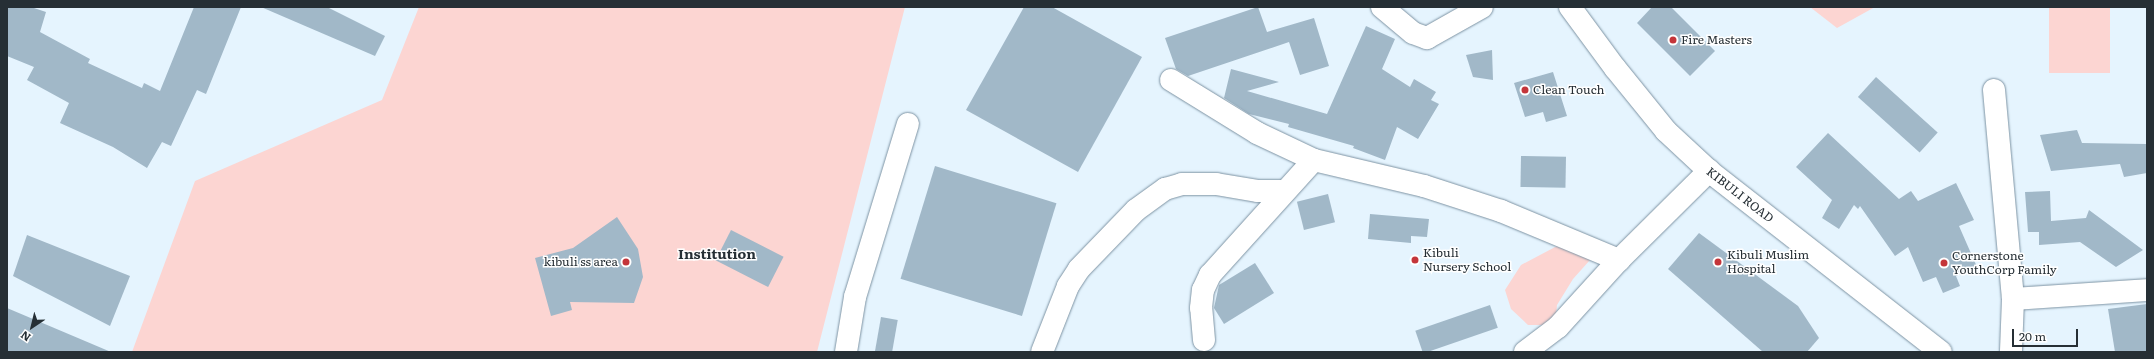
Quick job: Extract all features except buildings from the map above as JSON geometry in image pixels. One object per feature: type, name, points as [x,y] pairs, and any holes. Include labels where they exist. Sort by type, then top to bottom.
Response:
[{"type":"street","points":[[1382,7],[1413,33],[1427,38],[1482,7]]},
{"type":"street","name":"KIBULI ROAD","points":[[1570,7],[1666,132],[1709,171],[1940,352]]},
{"type":"street","points":[[1171,80],[1257,132],[1314,160],[1424,186],[1494,208],[1619,260]]},
{"type":"street","points":[[1994,90],[2013,299],[2010,352]]},
{"type":"street","points":[[846,352],[855,297],[908,124]]},
{"type":"street","points":[[1204,340],[1201,308],[1203,290],[1210,275],[1284,191],[1314,160]]},
{"type":"street","points":[[1525,352],[1558,327],[1619,260],[1709,171]]},
{"type":"street","points":[[1042,352],[1068,286],[1079,270],[1136,210],[1165,189],[1182,184],[1216,184],[1258,191],[1284,191]]},
{"type":"street","points":[[2013,299],[2147,290]]},
{"type":"shaded area","name":"kibuli ss area","points":[[419,7],[905,7],[817,352],[132,352],[195,181],[382,100]]},
{"type":"shaded area","points":[[1810,7],[1875,7],[1837,28]]},
{"type":"shaded area","points":[[2049,7],[2110,7],[2110,73],[2049,73]]},
{"type":"shaded area","points":[[1559,245],[1590,260],[1573,279],[1557,305],[1555,325],[1528,325],[1511,309],[1505,290],[1521,265]]},
{"type":"place","name":"Fire Masters","points":[[1673,40]]},
{"type":"place","name":"Clean Touch","points":[[1525,90]]},
{"type":"place","name":"Kibuli Nursery School","points":[[1415,260]]},
{"type":"place","name":"kibuli ss area","points":[[626,262]]},
{"type":"place","name":"Kibuli Muslim Hospital","points":[[1718,262]]},
{"type":"place","name":"Cornerstone YouthCorp Family","points":[[1944,263]]},
{"type":"district","name":"Institution","points":[[717,253]]}]
